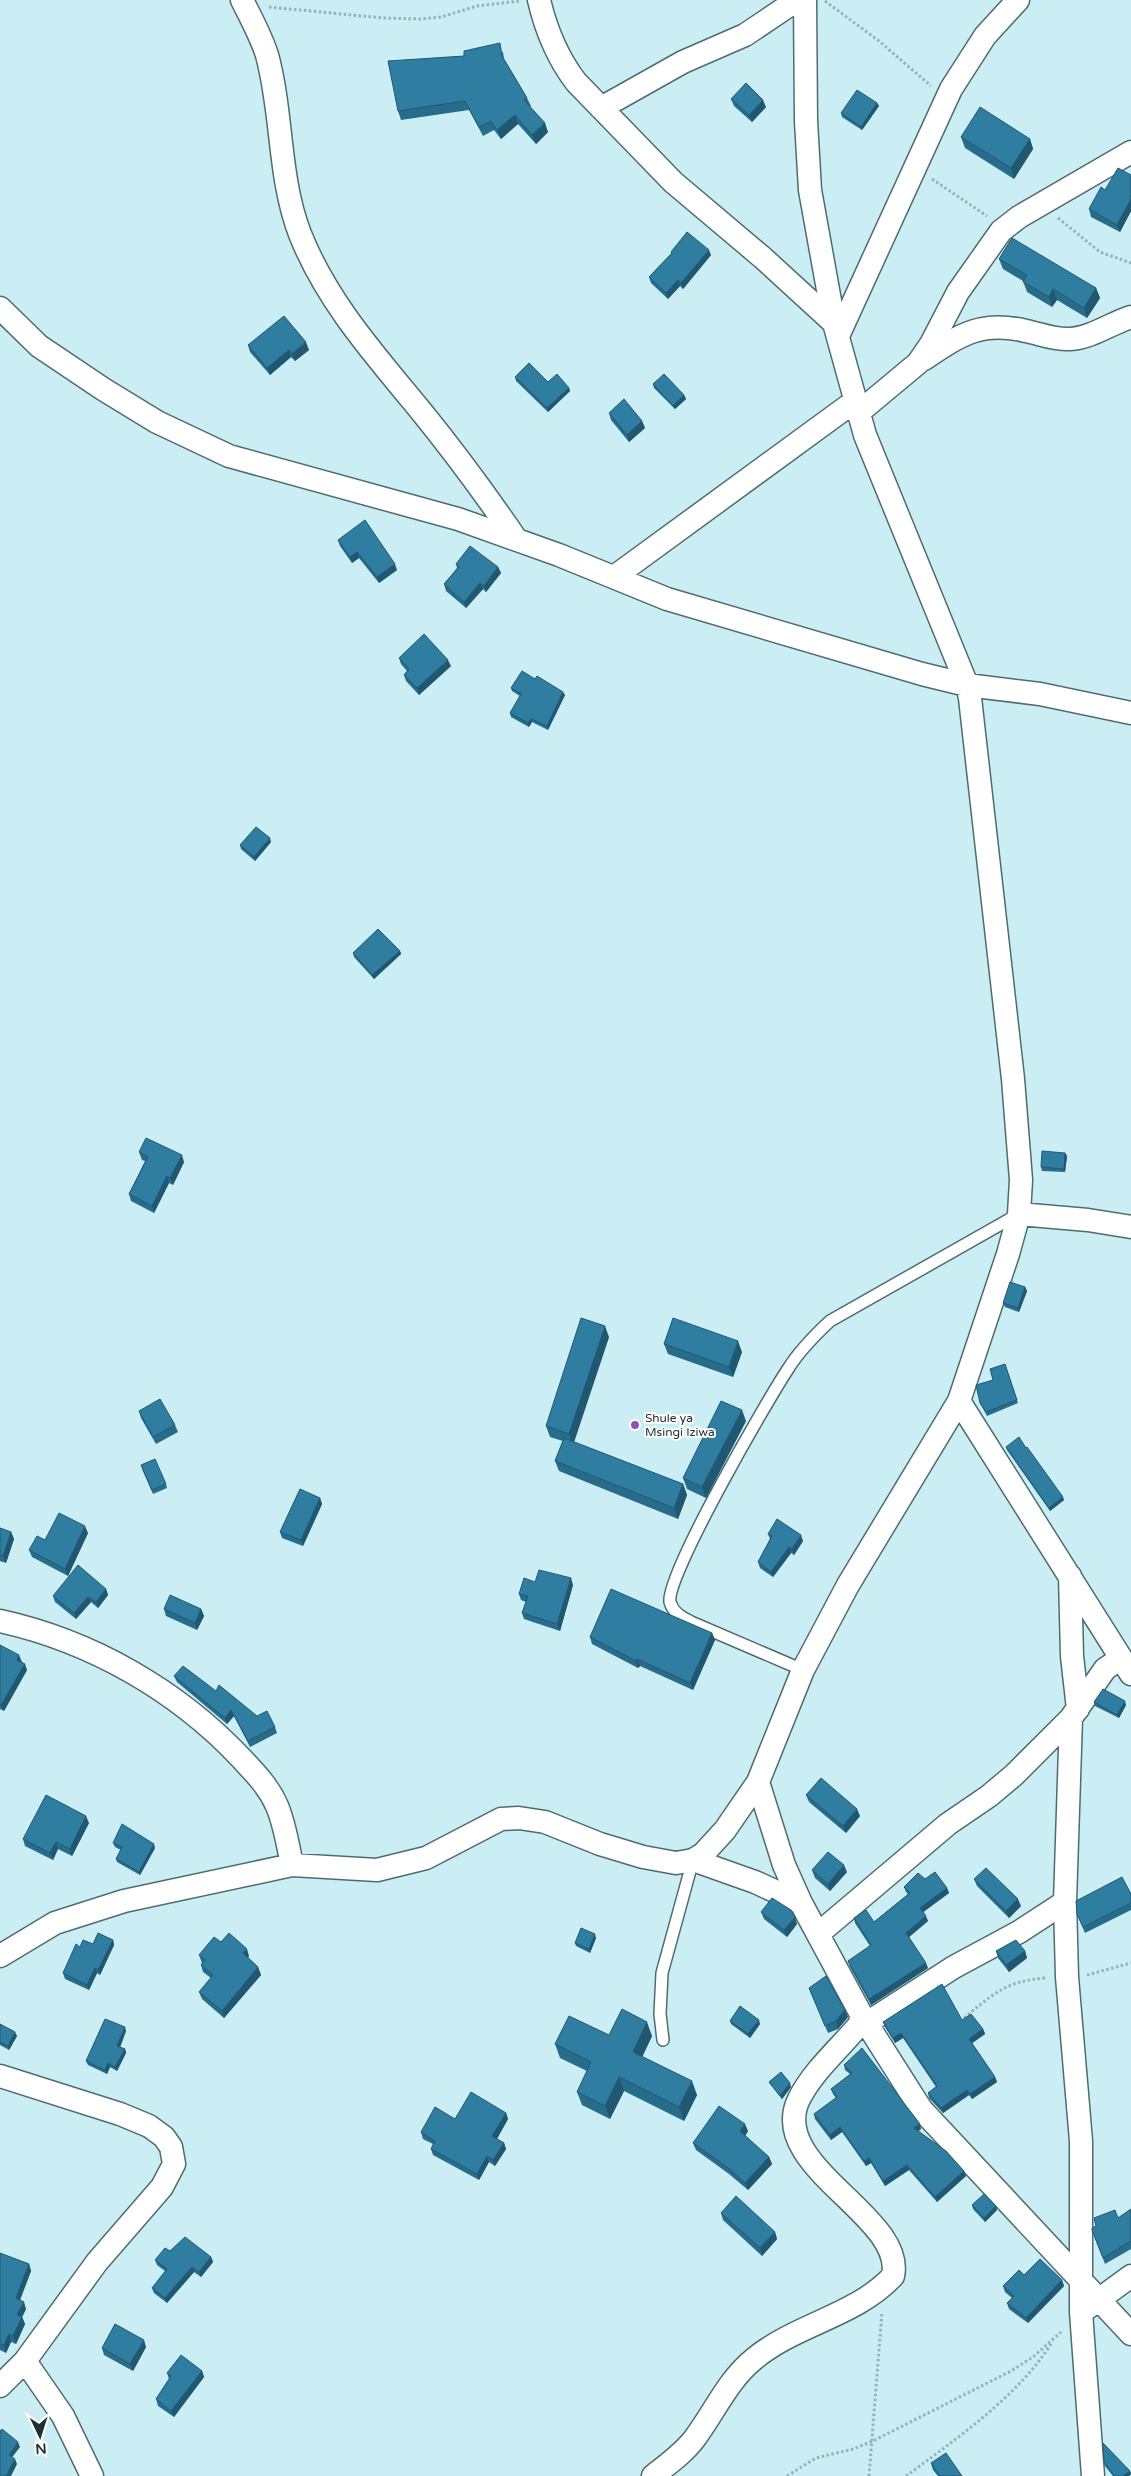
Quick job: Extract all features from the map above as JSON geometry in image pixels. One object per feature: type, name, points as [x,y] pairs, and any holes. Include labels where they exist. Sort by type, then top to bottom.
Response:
[{"type":"street","points":[[539,0],[550,38],[566,69],[601,108],[673,182],[763,258],[836,330]]},
{"type":"street","points":[[601,108],[683,62],[745,35],[796,0]]},
{"type":"street","points":[[0,1956],[55,1923],[84,1912],[124,1901],[292,1866],[377,1870],[426,1858],[501,1819],[519,1818],[545,1822],[600,1844],[659,1862],[676,1863],[693,1860],[703,1854],[725,1830],[758,1782],[803,1670],[848,1585],[959,1401],[1005,1264],[1019,1214],[1021,1180],[1013,1079],[972,714],[967,685],[880,474],[857,407],[836,330],[814,221],[806,112],[805,0]]},
{"type":"street","points":[[836,330],[946,100],[985,36],[1018,0]]},
{"type":"street","points":[[243,1],[261,37],[267,56],[279,122],[285,180],[290,204],[315,267],[334,301],[465,465],[516,539]]},
{"type":"street","points":[[918,363],[931,344],[958,292],[1001,232],[1019,217],[1131,152]]},
{"type":"street","points":[[0,308],[39,346],[103,389],[190,439],[229,456],[458,519],[516,539],[692,607],[922,674],[967,685],[1040,694],[1131,713]]},
{"type":"street","points":[[614,577],[918,363],[958,339],[983,327],[1004,326],[1055,339],[1073,339],[1131,317]]},
{"type":"street","points":[[1019,1214],[1088,1220],[1131,1227]]},
{"type":"street","points":[[818,1934],[948,1824],[1014,1776],[1074,1714],[1099,1676],[1125,1658],[959,1401]]},
{"type":"street","points":[[1070,1575],[1074,1714],[1065,1902],[1067,1977],[1078,2076],[1081,2141],[1082,2283],[1090,2306],[1093,2476]]},
{"type":"street","points":[[0,1621],[22,1626],[100,1654],[170,1695],[217,1733],[265,1784],[282,1820],[292,1866]]},
{"type":"street","points":[[758,1782],[778,1849],[801,1903],[865,2020],[920,2109],[1082,2283]]},
{"type":"street","points":[[693,1860],[755,1882],[801,1903]]},
{"type":"street","points":[[653,2476],[680,2454],[694,2439],[734,2379],[752,2360],[769,2347],[853,2306],[884,2286],[893,2276],[895,2258],[889,2245],[807,2154],[796,2131],[795,2112],[805,2090],[865,2020],[1026,1928],[1065,1902]]},
{"type":"street","points":[[0,2076],[120,2114],[149,2126],[164,2137],[172,2147],[174,2164],[170,2176],[162,2187],[97,2262],[24,2360],[0,2386]]},
{"type":"street","points":[[1090,2306],[1131,2276]]},
{"type":"street","points":[[1090,2306],[1131,2334]]},
{"type":"street","points":[[24,2360],[63,2416],[92,2476]]},
{"type":"lane","points":[[803,1670],[691,1622],[675,1612],[670,1602],[671,1589],[702,1520],[788,1368],[816,1334],[830,1321],[1019,1214]]},
{"type":"lane","points":[[662,2040],[660,1993],[662,1973],[693,1860]]},
{"type":"path","points":[[243,1],[383,18],[421,20],[441,17],[477,6],[524,0]]},
{"type":"path","points":[[824,0],[880,41],[946,100]]},
{"type":"path","points":[[914,169],[973,204],[1001,232]]},
{"type":"path","points":[[1043,204],[1100,252],[1131,263]]},
{"type":"path","points":[[954,2026],[1006,1986],[1030,1979],[1089,1975],[1131,1962]]},
{"type":"path","points":[[869,2476],[884,2286]]},
{"type":"path","points":[[787,2476],[816,2458],[853,2449],[872,2441],[1011,2371],[1053,2340],[1090,2306]]},
{"type":"path","points":[[906,2476],[975,2423],[1032,2372],[1053,2340]]},
{"type":"building","points":[[500,43],[502,56],[527,98],[524,100],[545,123],[532,135],[515,115],[497,130],[491,121],[479,127],[465,101],[398,111],[388,61],[464,56],[464,51]]},
{"type":"building","points":[[746,83],[763,100],[749,115],[731,99]]},
{"type":"building","points":[[857,90],[877,103],[861,127],[841,113]]},
{"type":"building","points":[[980,107],[1030,139],[1011,168],[961,137]]},
{"type":"building","points":[[1118,168],[1131,175],[1131,199],[1117,225],[1089,209],[1101,187],[1105,190]]},
{"type":"building","points":[[687,232],[709,250],[681,283],[678,280],[666,293],[649,277],[672,253]]},
{"type":"building","points":[[1012,238],[1096,288],[1084,308],[1053,289],[1049,297],[1023,282],[1027,275],[999,259]]},
{"type":"building","points":[[284,316],[306,342],[292,354],[289,350],[267,368],[248,345]]},
{"type":"building","points":[[529,363],[548,382],[557,374],[569,388],[547,408],[515,377]]},
{"type":"building","points":[[664,374],[684,395],[673,406],[653,384]]},
{"type":"building","points":[[624,399],[642,421],[627,435],[609,413]]},
{"type":"building","points":[[365,520],[395,564],[377,577],[357,552],[350,557],[338,540]]},
{"type":"building","points":[[470,546],[498,567],[484,586],[480,583],[464,602],[444,584],[459,567],[456,564]]},
{"type":"building","points":[[424,634],[448,660],[417,688],[404,675],[409,669],[399,658]]},
{"type":"building","points":[[522,671],[535,679],[537,676],[563,692],[547,726],[531,719],[528,723],[510,713],[521,694],[511,688]]},
{"type":"building","points":[[256,827],[270,838],[254,857],[240,845]]},
{"type":"building","points":[[378,929],[400,951],[372,975],[353,953]]},
{"type":"building","points":[[146,1138],[182,1155],[170,1178],[167,1176],[152,1206],[129,1194],[148,1157],[139,1152]]},
{"type":"building","points":[[1042,1151],[1065,1153],[1064,1169],[1041,1167]]},
{"type":"building","points":[[1010,1282],[1025,1287],[1018,1308],[1003,1303]]},
{"type":"building","points":[[581,1318],[605,1326],[569,1434],[546,1426]]},
{"type":"building","points":[[673,1318],[738,1341],[729,1367],[664,1344]]},
{"type":"building","points":[[1005,1364],[1017,1400],[986,1412],[980,1403],[976,1385],[993,1380],[990,1369]]},
{"type":"building","points":[[160,1399],[175,1425],[153,1437],[139,1411]]},
{"type":"building","points":[[721,1401],[742,1410],[702,1487],[683,1478]]},
{"type":"building","points":[[1019,1437],[1063,1497],[1049,1508],[1006,1447]]},
{"type":"building","points":[[564,1438],[683,1484],[674,1508],[555,1461]]},
{"type":"building","points":[[155,1459],[166,1484],[152,1490],[141,1465]]},
{"type":"building","points":[[300,1489],[320,1498],[301,1540],[280,1532]]},
{"type":"building","points":[[59,1513],[85,1526],[65,1569],[29,1550],[37,1536],[45,1540]]},
{"type":"building","points":[[777,1519],[801,1535],[792,1549],[789,1547],[771,1572],[758,1562],[772,1536],[768,1534]]},
{"type":"building","points":[[0,1528],[11,1532],[3,1556],[0,1555]]},
{"type":"building","points":[[78,1565],[106,1589],[96,1602],[88,1597],[74,1613],[53,1596]]},
{"type":"building","points":[[539,1570],[571,1578],[557,1624],[522,1613],[528,1596],[519,1594],[524,1578],[535,1582]]},
{"type":"building","points":[[611,1589],[712,1633],[690,1683],[637,1659],[636,1661],[590,1637]]},
{"type":"building","points":[[170,1595],[201,1609],[195,1623],[164,1609]]},
{"type":"building","points":[[0,1645],[19,1655],[17,1660],[25,1664],[1,1705],[0,1704]]},
{"type":"building","points":[[183,1666],[216,1691],[219,1685],[257,1716],[267,1711],[275,1727],[248,1741],[231,1710],[225,1718],[174,1676]]},
{"type":"building","points":[[1103,1689],[1125,1701],[1117,1715],[1094,1702]]},
{"type":"building","points":[[821,1778],[857,1809],[843,1826],[806,1795]]},
{"type":"building","points":[[46,1795],[86,1816],[70,1849],[56,1842],[50,1853],[23,1839]]},
{"type":"building","points":[[122,1824],[154,1844],[139,1872],[116,1859],[122,1847],[113,1843]]},
{"type":"building","points":[[828,1852],[844,1865],[828,1884],[812,1870]]},
{"type":"building","points":[[986,1868],[1018,1899],[1006,1911],[974,1879]]},
{"type":"building","points":[[935,1872],[947,1888],[920,1908],[926,1916],[906,1933],[926,1963],[869,1999],[848,1961],[871,1945],[854,1918],[866,1910],[874,1922],[910,1893],[904,1887],[918,1873],[925,1879]]},
{"type":"building","points":[[1122,1877],[1131,1894],[1131,1903],[1083,1927],[1077,1914],[1076,1901]]},
{"type":"building","points":[[772,1898],[791,1910],[795,1917],[784,1930],[761,1912]]},
{"type":"building","points":[[581,1928],[595,1934],[589,1949],[575,1943]]},
{"type":"building","points":[[98,1933],[113,1940],[98,1970],[95,1968],[87,1985],[63,1973],[76,1944],[80,1947],[83,1940],[93,1944]]},
{"type":"building","points":[[229,1933],[247,1949],[243,1953],[258,1967],[222,2011],[199,1992],[213,1975],[201,1965],[205,1960],[199,1955],[214,1937],[221,1942]]},
{"type":"building","points":[[1016,1940],[1025,1951],[1006,1965],[996,1951]]},
{"type":"building","points":[[826,1976],[845,2010],[836,2021],[825,2026],[809,1988]]},
{"type":"building","points":[[942,1984],[962,2020],[971,2014],[983,2029],[969,2039],[995,2077],[970,2094],[967,2090],[941,2108],[928,2093],[937,2086],[901,2033],[893,2038],[883,2022]]},
{"type":"building","points":[[740,2006],[759,2020],[748,2034],[730,2021]]},
{"type":"building","points":[[622,2009],[647,2022],[633,2052],[692,2081],[679,2107],[619,2077],[605,2106],[577,2092],[591,2062],[555,2044],[569,2016],[609,2035]]},
{"type":"building","points":[[105,2019],[125,2027],[117,2046],[125,2049],[115,2067],[108,2063],[105,2070],[86,2061]]},
{"type":"building","points":[[0,2024],[15,2032],[8,2046],[0,2042]]},
{"type":"building","points":[[862,2048],[920,2124],[914,2128],[946,2151],[964,2171],[935,2197],[907,2165],[883,2181],[869,2158],[864,2161],[840,2127],[830,2135],[814,2114],[837,2097],[831,2089],[852,2073],[844,2065]]},
{"type":"building","points":[[781,2072],[790,2083],[780,2096],[769,2082]]},
{"type":"building","points":[[471,2092],[506,2113],[492,2136],[504,2143],[493,2160],[487,2156],[477,2174],[431,2149],[435,2141],[421,2132],[435,2107],[455,2119]]},
{"type":"building","points":[[719,2106],[745,2124],[740,2131],[769,2157],[745,2183],[727,2167],[693,2143]]},
{"type":"building","points":[[984,2194],[996,2206],[984,2218],[972,2205]]},
{"type":"building","points":[[736,2196],[775,2232],[760,2248],[721,2213]]},
{"type":"building","points":[[1131,2209],[1131,2241],[1103,2258],[1092,2230],[1096,2226],[1094,2218],[1115,2210],[1118,2218]]},
{"type":"building","points":[[185,2237],[211,2257],[199,2272],[192,2267],[165,2298],[152,2288],[167,2269],[155,2260],[165,2248],[170,2251]]},
{"type":"building","points":[[0,2253],[29,2264],[16,2298],[24,2302],[17,2315],[22,2317],[13,2336],[9,2334],[4,2345],[0,2344]]},
{"type":"building","points":[[1040,2259],[1062,2280],[1026,2318],[1007,2303],[1014,2296],[1003,2286],[1019,2270],[1024,2275]]},
{"type":"building","points":[[115,2324],[144,2340],[130,2364],[102,2348]]},
{"type":"building","points":[[181,2355],[202,2371],[171,2411],[156,2399],[171,2376],[167,2373]]},
{"type":"building","points":[[2,2429],[18,2442],[9,2455],[15,2459],[6,2476],[0,2476],[0,2431]]},
{"type":"building","points":[[1103,2443],[1130,2471],[1123,2476],[1114,2476],[1104,2462]]},
{"type":"building","points":[[946,2453],[962,2476],[940,2476],[931,2463]]},
{"type":"place","name":"Shule ya Msingi Iziwa","points":[[635,1425]]}]
